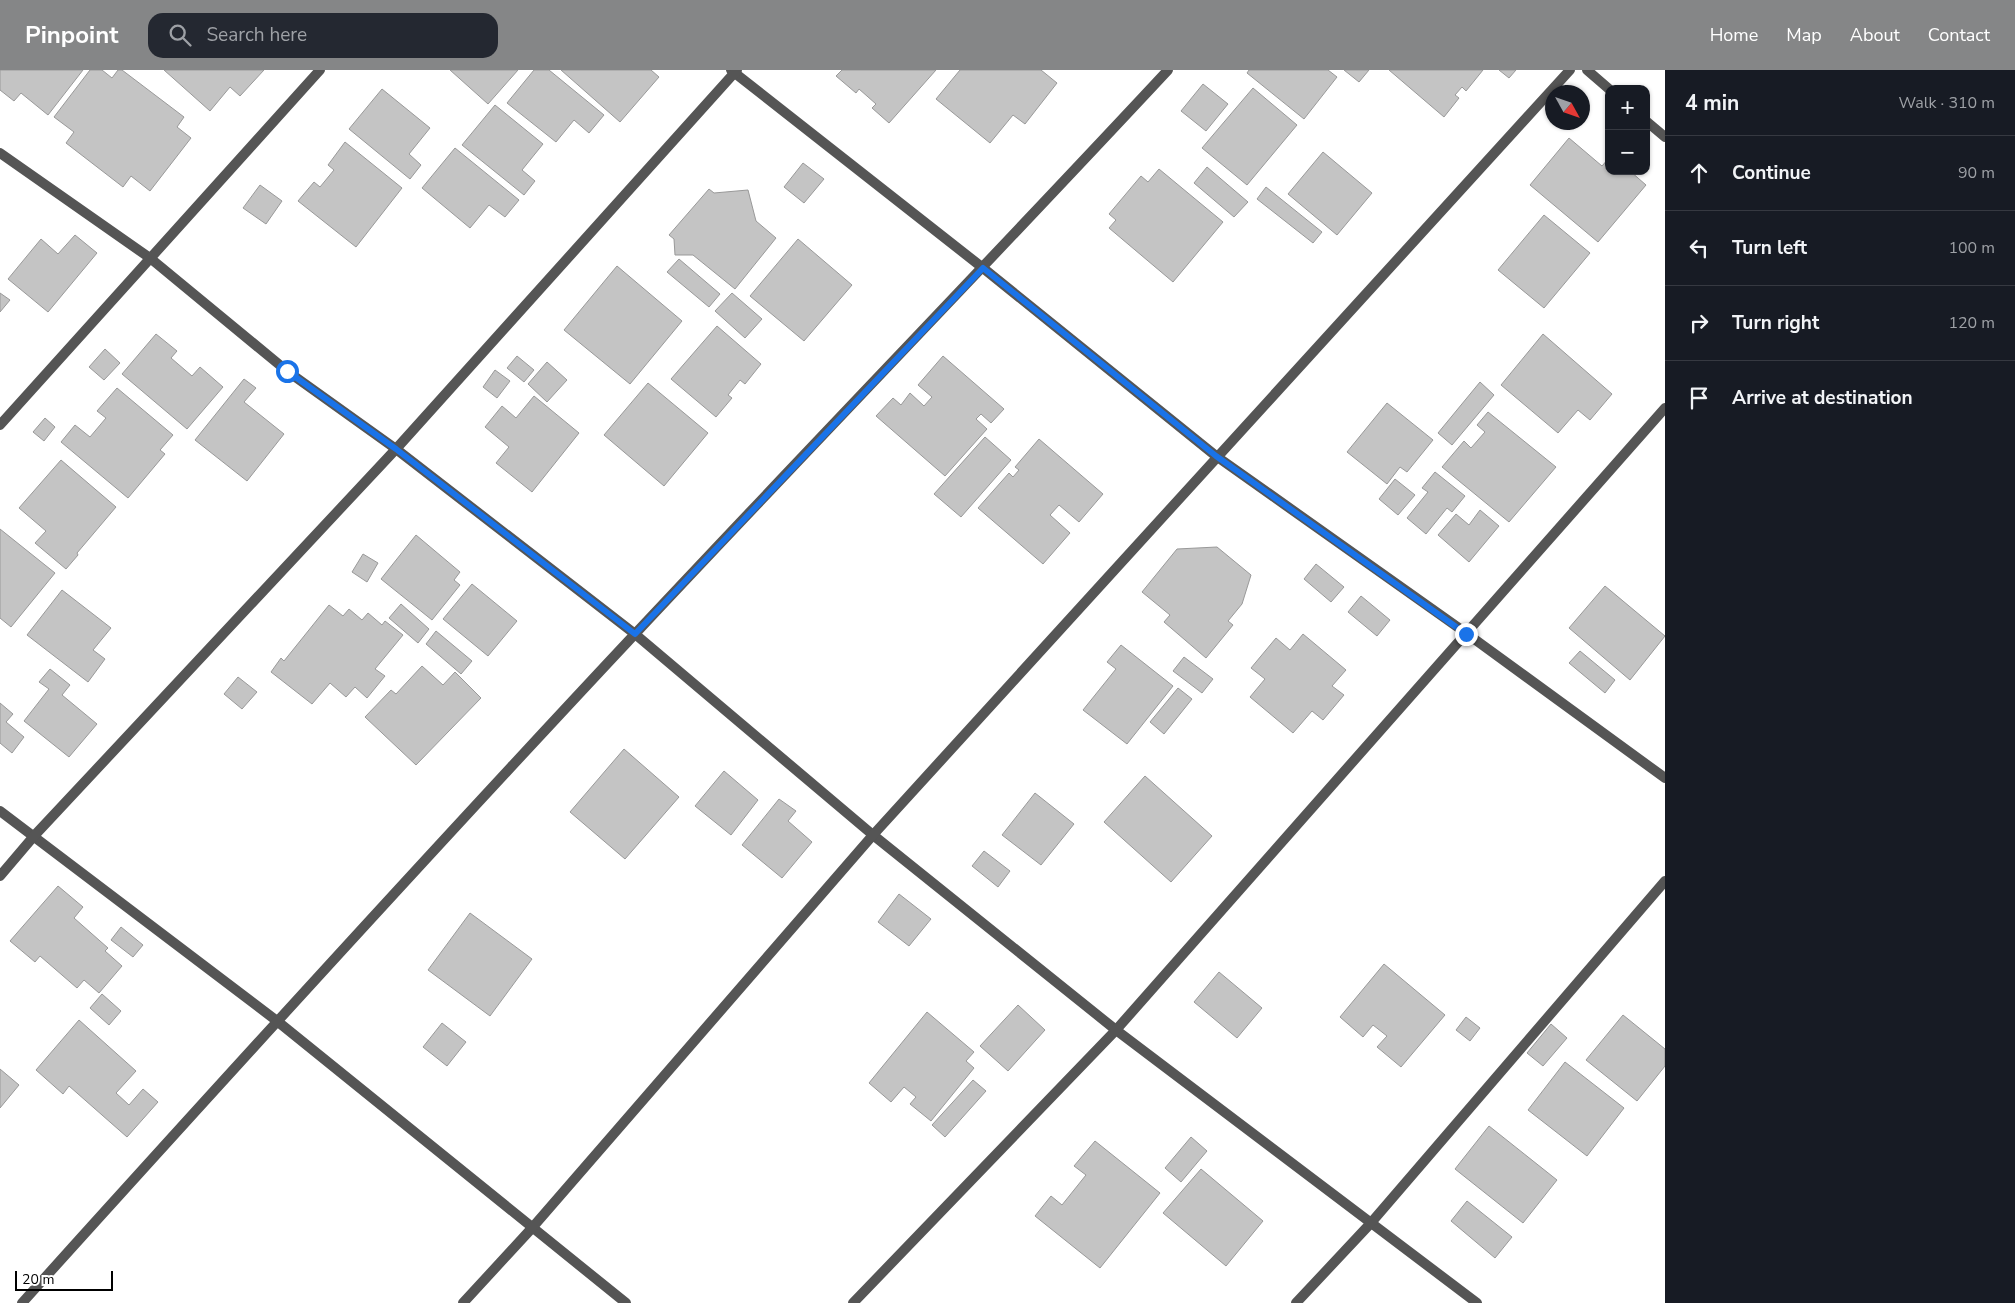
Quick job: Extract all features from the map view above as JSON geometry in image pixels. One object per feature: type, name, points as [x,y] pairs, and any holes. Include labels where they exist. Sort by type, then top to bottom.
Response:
[{"type":"street","points":[[0,425],[320,70]]},
{"type":"street","points":[[22,1303],[277,1021],[635,634],[983,268],[1168,70]]},
{"type":"street","points":[[463,1303],[532,1228],[873,836],[1216,456],[1570,70]]},
{"type":"street","points":[[1588,70],[1605,85]]},
{"type":"street","points":[[0,876],[34,836],[396,449],[734,71],[1216,456],[1665,778]]},
{"type":"street","points":[[1650,125],[1665,138]]},
{"type":"street","points":[[0,153],[150,258],[287,371],[396,449],[635,634],[873,836],[1116,1030],[1370,1224],[1477,1303]]},
{"type":"street","points":[[853,1303],[1116,1030],[1665,408]]},
{"type":"street","points":[[0,811],[277,1021],[626,1303]]},
{"type":"street","points":[[1296,1303],[1370,1224],[1665,881]]},
{"type":"building","points":[[0,70],[83,70],[48,115],[21,93],[14,101],[0,90]]},
{"type":"building","points":[[90,70],[102,70],[112,78],[118,70],[122,70],[184,117],[177,127],[191,138],[150,191],[131,176],[123,187],[66,143],[74,132],[54,117]]},
{"type":"building","points":[[164,70],[264,70],[240,96],[230,87],[210,111]]},
{"type":"building","points":[[450,70],[518,70],[488,104]]},
{"type":"building","points":[[534,70],[549,70],[604,115],[589,133],[574,120],[556,142],[507,103]]},
{"type":"building","points":[[561,70],[651,70],[659,77],[620,122]]},
{"type":"building","points":[[842,70],[936,70],[889,123],[872,108],[876,104],[859,89],[856,93],[836,76]]},
{"type":"building","points":[[960,70],[1041,70],[1057,83],[1025,124],[1013,115],[990,143],[936,99]]},
{"type":"building","points":[[1249,70],[1328,70],[1337,77],[1304,119],[1247,73]]},
{"type":"building","points":[[1344,70],[1369,70],[1359,82]]},
{"type":"building","points":[[1389,70],[1483,70],[1466,91],[1462,87],[1455,95],[1459,98],[1444,117]]},
{"type":"building","points":[[1499,70],[1516,70],[1509,78]]},
{"type":"building","points":[[1203,84],[1228,104],[1206,131],[1181,111]]},
{"type":"building","points":[[1253,88],[1297,125],[1247,185],[1202,148]]},
{"type":"building","points":[[382,89],[430,128],[409,154],[421,165],[410,179],[349,129]]},
{"type":"building","points":[[495,105],[543,144],[522,170],[535,181],[524,195],[462,145]]},
{"type":"building","points":[[1569,138],[1602,166],[1605,163],[1605,175],[1635,175],[1646,185],[1598,242],[1530,185]]},
{"type":"building","points":[[345,142],[402,188],[356,247],[298,201],[314,182],[320,187],[334,170],[328,165]]},
{"type":"building","points":[[455,148],[519,200],[505,217],[489,205],[470,228],[422,188]]},
{"type":"building","points":[[1323,152],[1372,193],[1337,235],[1288,194]]},
{"type":"building","points":[[803,163],[824,179],[804,203],[784,187]]},
{"type":"building","points":[[1207,167],[1248,202],[1234,217],[1194,183]]},
{"type":"building","points":[[1159,169],[1223,222],[1173,282],[1109,228],[1116,220],[1109,214],[1141,176],[1148,182]]},
{"type":"building","points":[[260,185],[282,201],[266,224],[243,208]]},
{"type":"building","points":[[1266,187],[1322,232],[1313,243],[1257,199]]},
{"type":"building","points":[[709,189],[714,193],[748,190],[756,221],[776,238],[735,289],[693,255],[675,255],[674,239],[669,235]]},
{"type":"building","points":[[1544,215],[1590,253],[1544,308],[1498,270]]},
{"type":"building","points":[[75,235],[97,253],[48,312],[8,279],[41,239],[58,254]]},
{"type":"building","points":[[798,239],[852,285],[804,341],[750,296]]},
{"type":"building","points":[[679,259],[720,294],[709,307],[667,272]]},
{"type":"building","points":[[617,266],[682,321],[630,384],[564,330]]},
{"type":"building","points":[[0,293],[10,300],[0,312]]},
{"type":"building","points":[[732,293],[762,319],[745,338],[715,311]]},
{"type":"building","points":[[717,326],[761,364],[745,384],[740,380],[728,395],[732,398],[716,417],[671,379]]},
{"type":"building","points":[[156,334],[177,351],[171,358],[192,376],[200,367],[223,387],[187,429],[122,374]]},
{"type":"building","points":[[1543,334],[1612,394],[1590,420],[1578,410],[1558,433],[1501,385]]},
{"type":"building","points":[[105,349],[120,363],[104,380],[89,367]]},
{"type":"building","points":[[517,356],[534,370],[524,382],[507,368]]},
{"type":"building","points":[[943,356],[1004,409],[991,423],[981,414],[976,419],[987,429],[945,476],[876,416],[893,398],[901,405],[910,393],[924,406],[932,397],[918,385]]},
{"type":"building","points":[[547,362],[567,380],[547,402],[528,384]]},
{"type":"building","points":[[495,370],[510,381],[497,398],[483,387]]},
{"type":"building","points":[[244,379],[256,388],[244,402],[284,434],[247,481],[195,440]]},
{"type":"building","points":[[1480,382],[1494,395],[1452,445],[1438,433]]},
{"type":"building","points":[[648,383],[708,433],[664,486],[604,435]]},
{"type":"building","points":[[117,388],[173,435],[160,450],[165,454],[128,498],[61,442],[75,425],[90,437],[106,418],[97,411]]},
{"type":"building","points":[[534,396],[579,433],[532,492],[496,463],[509,447],[485,427],[502,406],[516,418]]},
{"type":"building","points":[[1387,403],[1433,440],[1407,472],[1400,467],[1387,484],[1347,452]]},
{"type":"building","points":[[1488,412],[1556,467],[1509,522],[1442,467],[1464,441],[1471,448],[1485,432],[1477,425]]},
{"type":"building","points":[[45,418],[55,427],[44,441],[33,432]]},
{"type":"building","points":[[985,437],[1011,460],[961,517],[934,494]]},
{"type":"building","points":[[1039,439],[1103,494],[1079,522],[1059,505],[1050,515],[1070,533],[1043,564],[978,508],[1009,473],[1013,477],[1019,470],[1015,467]]},
{"type":"building","points":[[61,460],[116,507],[66,569],[35,543],[46,531],[19,508]]},
{"type":"building","points":[[1435,472],[1465,496],[1452,512],[1447,508],[1426,534],[1407,518],[1428,492],[1422,488]]},
{"type":"building","points":[[1395,479],[1415,495],[1398,515],[1379,499]]},
{"type":"building","points":[[1480,510],[1499,526],[1469,562],[1438,535],[1456,514],[1469,525]]},
{"type":"building","points":[[0,529],[55,573],[11,627],[0,618]]},
{"type":"building","points":[[416,535],[460,572],[454,580],[460,585],[432,620],[381,579]]},
{"type":"building","points":[[1217,547],[1251,575],[1242,604],[1228,621],[1233,625],[1206,658],[1164,622],[1170,615],[1142,592],[1177,549]]},
{"type":"building","points":[[363,554],[378,563],[367,582],[352,572]]},
{"type":"building","points":[[1316,564],[1344,587],[1331,602],[1304,579]]},
{"type":"building","points":[[472,584],[517,621],[488,656],[443,619]]},
{"type":"building","points":[[1605,586],[1665,636],[1630,680],[1569,628]]},
{"type":"building","points":[[62,590],[111,628],[93,650],[105,659],[88,682],[27,635]]},
{"type":"building","points":[[1361,596],[1390,620],[1377,636],[1348,612]]},
{"type":"building","points":[[401,604],[429,629],[418,643],[389,618]]},
{"type":"building","points":[[329,605],[343,616],[349,609],[362,620],[368,613],[382,625],[385,621],[403,635],[375,669],[385,676],[367,698],[355,687],[346,697],[330,683],[312,704],[271,672],[281,658],[284,661]]},
{"type":"building","points":[[436,631],[472,661],[461,674],[426,644]]},
{"type":"building","points":[[1303,634],[1346,670],[1332,686],[1344,695],[1323,720],[1312,711],[1293,733],[1250,697],[1265,679],[1251,668],[1276,638],[1290,650]]},
{"type":"building","points":[[1121,645],[1173,686],[1127,744],[1083,710],[1116,669],[1107,662]]},
{"type":"building","points":[[1580,651],[1615,680],[1605,693],[1569,663]]},
{"type":"building","points":[[1184,657],[1213,679],[1202,693],[1173,671]]},
{"type":"building","points":[[422,666],[443,685],[455,672],[481,698],[416,765],[365,717],[391,690],[396,694]]},
{"type":"building","points":[[50,669],[70,685],[62,695],[97,724],[69,757],[24,721],[49,689],[39,682]]},
{"type":"building","points":[[238,677],[257,692],[242,709],[224,694]]},
{"type":"building","points":[[1178,688],[1192,699],[1164,734],[1150,722]]},
{"type":"building","points":[[0,703],[13,714],[6,722],[24,737],[12,753],[0,743]]},
{"type":"building","points":[[624,749],[679,797],[625,859],[570,812]]},
{"type":"building","points":[[724,771],[758,800],[731,835],[695,806]]},
{"type":"building","points":[[1145,776],[1212,836],[1171,882],[1104,822]]},
{"type":"building","points":[[1035,793],[1074,824],[1041,865],[1002,835]]},
{"type":"building","points":[[779,799],[796,811],[788,821],[812,842],[782,878],[742,845]]},
{"type":"building","points":[[984,851],[1010,871],[998,887],[972,866]]},
{"type":"building","points":[[58,886],[83,907],[74,918],[108,948],[105,951],[122,966],[99,993],[84,980],[77,988],[40,956],[35,962],[10,941]]},
{"type":"building","points":[[899,894],[931,919],[909,946],[878,922]]},
{"type":"building","points":[[470,913],[532,959],[490,1016],[428,970]]},
{"type":"building","points":[[121,927],[143,945],[133,957],[111,940]]},
{"type":"building","points":[[1384,964],[1445,1015],[1401,1067],[1377,1047],[1387,1036],[1373,1025],[1363,1037],[1340,1017]]},
{"type":"building","points":[[1219,972],[1262,1008],[1237,1038],[1194,1002]]},
{"type":"building","points":[[102,994],[121,1011],[109,1025],[90,1008]]},
{"type":"building","points":[[1018,1005],[1045,1030],[1008,1071],[980,1046]]},
{"type":"building","points":[[927,1012],[974,1052],[966,1061],[974,1068],[931,1121],[910,1104],[916,1097],[904,1087],[891,1102],[869,1083]]},
{"type":"building","points":[[1623,1015],[1665,1049],[1665,1066],[1637,1101],[1586,1060]]},
{"type":"building","points":[[1466,1017],[1480,1028],[1470,1041],[1456,1030]]},
{"type":"building","points":[[79,1020],[136,1071],[116,1093],[129,1105],[143,1089],[158,1102],[127,1137],[69,1086],[63,1094],[36,1070]]},
{"type":"building","points":[[442,1023],[466,1042],[447,1066],[423,1047]]},
{"type":"building","points":[[1551,1024],[1567,1038],[1543,1066],[1527,1053]]},
{"type":"building","points":[[1565,1062],[1624,1108],[1587,1156],[1528,1110]]},
{"type":"building","points":[[0,1069],[19,1085],[0,1108]]},
{"type":"building","points":[[973,1080],[986,1091],[945,1137],[932,1125]]},
{"type":"building","points":[[1489,1126],[1557,1180],[1523,1223],[1455,1169]]},
{"type":"building","points":[[1191,1137],[1207,1151],[1181,1182],[1165,1168]]},
{"type":"building","points":[[1095,1141],[1160,1193],[1100,1268],[1035,1216],[1051,1196],[1062,1205],[1086,1175],[1074,1166]]},
{"type":"building","points":[[1201,1169],[1263,1221],[1226,1266],[1163,1213]]},
{"type":"building","points":[[1467,1201],[1512,1237],[1495,1258],[1451,1221]]},
{"type":"route","points":[[287,371],[396,449],[635,634],[983,268],[1216,456],[1466,634]]}]
